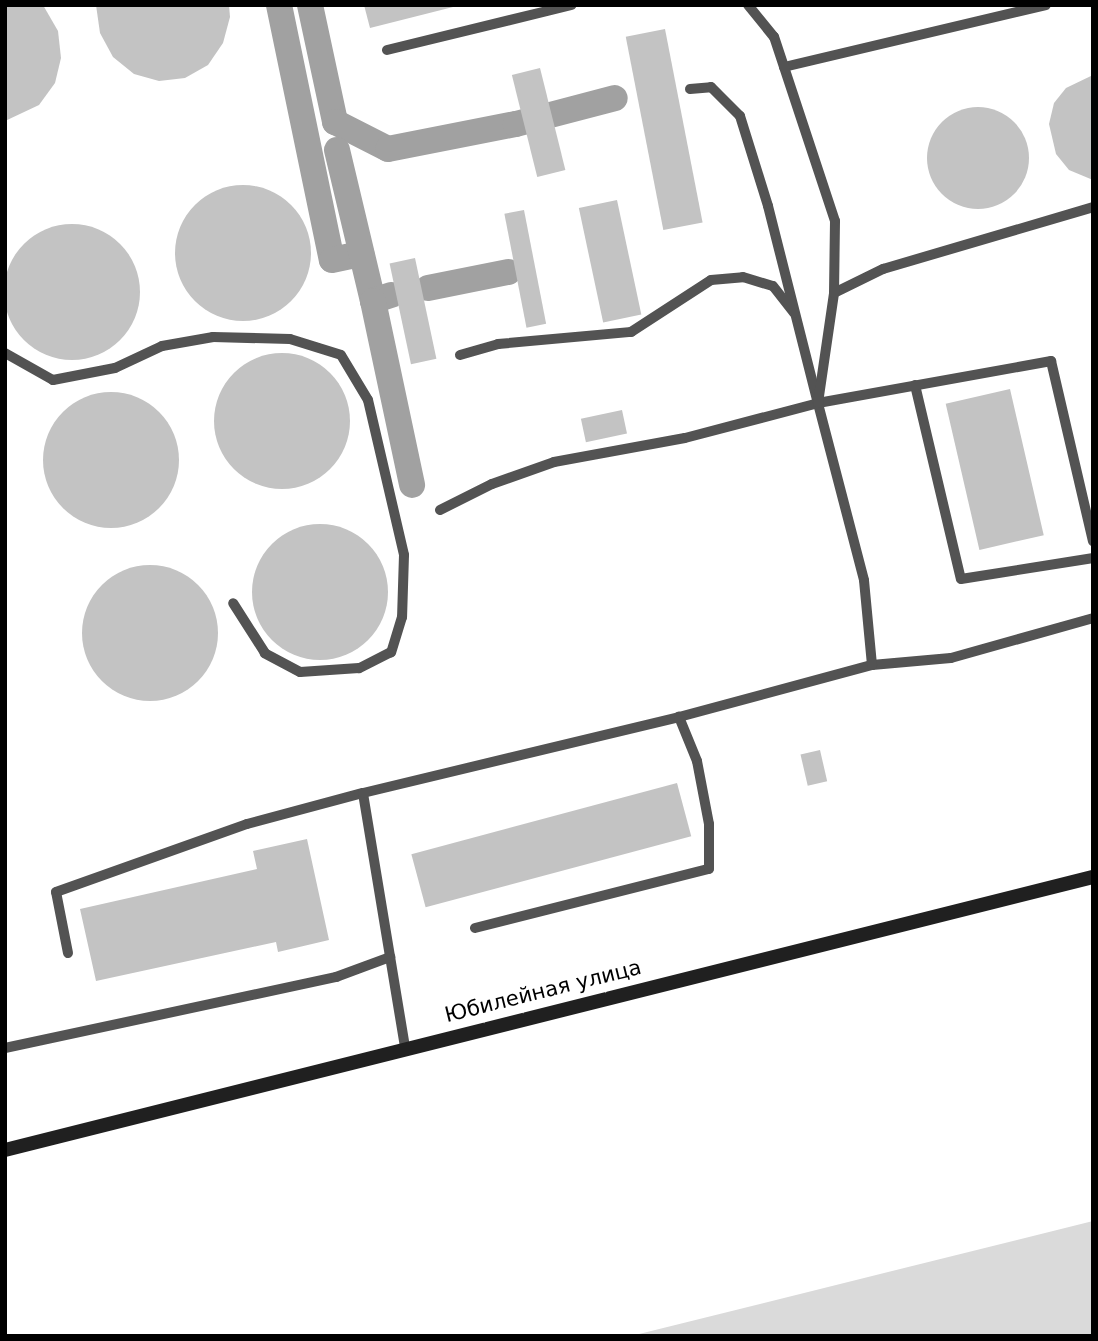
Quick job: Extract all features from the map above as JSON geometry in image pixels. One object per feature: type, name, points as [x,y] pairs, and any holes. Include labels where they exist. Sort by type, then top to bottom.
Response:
[{"type":"main road","name":"Юбилейная улица","points":[[5,1150],[405,1047],[1093,877]]},
{"type":"lane","points":[[387,50],[572,5]]},
{"type":"lane","points":[[748,5],[774,37],[835,222],[834,293],[818,403]]},
{"type":"lane","points":[[784,67],[1046,5]]},
{"type":"lane","points":[[690,89],[711,87],[740,116],[864,580],[872,665]]},
{"type":"lane","points":[[834,293],[883,270],[1093,206]]},
{"type":"lane","points":[[460,355],[498,344],[631,332],[711,280],[743,277],[772,286],[794,313]]},
{"type":"lane","points":[[5,353],[53,380],[115,368],[162,346],[213,337],[290,339],[341,355],[368,400],[404,555],[402,617],[391,652],[359,668],[300,672],[265,653],[233,603]]},
{"type":"lane","points":[[440,510],[492,484],[554,462],[685,438],[818,403],[1051,361],[1093,541]]},
{"type":"lane","points":[[915,385],[961,579],[1093,558]]},
{"type":"lane","points":[[68,953],[56,892],[247,824],[363,793],[679,717],[872,665],[951,657],[1093,618]]},
{"type":"lane","points":[[474,928],[709,869],[709,824],[697,761],[679,717]]},
{"type":"lane","points":[[363,793],[405,1047]]},
{"type":"lane","points":[[5,1048],[336,977],[390,957]]},
{"type":"shaded area","points":[[1093,1221],[1093,1336],[631,1336]]},
{"type":"building","points":[[5,5],[43,5],[58,31],[61,58],[55,83],[39,105],[5,121]]},
{"type":"building","points":[[96,5],[229,5],[230,17],[223,43],[208,65],[185,78],[159,81],[134,74],[113,57],[100,33]]},
{"type":"building","points":[[364,5],[457,5],[457,6],[370,28]]},
{"type":"building","points":[[665,29],[703,222],[663,230],[626,37]]},
{"type":"building","points":[[540,68],[565,170],[537,177],[512,75]]},
{"type":"building","points":[[1093,75],[1093,180],[1069,170],[1056,154],[1049,124],[1054,103],[1066,88]]},
{"type":"building","points":[[978,107],[997,111],[1014,122],[1025,139],[1029,158],[1025,177],[1014,194],[997,205],[978,209],[959,205],[942,194],[931,177],[927,158],[931,139],[942,122],[959,111]]},
{"type":"building","points":[[243,185],[269,190],[291,205],[306,227],[311,253],[306,279],[291,301],[269,316],[243,321],[217,316],[195,301],[180,279],[175,253],[180,227],[195,205],[217,190]]},
{"type":"building","points":[[617,200],[641,314],[603,323],[579,208]]},
{"type":"building","points":[[524,210],[546,324],[527,328],[504,214]]},
{"type":"building","points":[[72,224],[98,229],[120,244],[135,266],[140,292],[135,318],[120,340],[98,355],[72,360],[46,355],[24,340],[9,318],[4,292],[9,266],[24,244],[46,229]]},
{"type":"building","points":[[415,258],[436,359],[411,364],[390,263]]},
{"type":"building","points":[[282,353],[308,358],[330,373],[345,395],[350,421],[345,447],[330,469],[308,484],[282,489],[256,484],[234,469],[219,447],[214,421],[219,395],[234,373],[256,358]]},
{"type":"building","points":[[1010,389],[1044,535],[979,550],[946,404]]},
{"type":"building","points":[[111,392],[137,397],[159,412],[174,434],[179,460],[174,486],[159,508],[137,523],[111,528],[85,523],[63,508],[48,486],[43,460],[48,434],[63,412],[85,397]]},
{"type":"building","points":[[622,410],[627,433],[586,442],[581,419]]},
{"type":"building","points":[[320,524],[346,529],[368,544],[383,566],[388,592],[383,618],[368,640],[346,655],[320,660],[294,655],[272,640],[257,618],[252,592],[257,566],[272,544],[294,529]]},
{"type":"building","points":[[150,565],[176,570],[198,585],[213,607],[218,633],[213,659],[198,681],[176,696],[150,701],[124,696],[102,681],[87,659],[82,633],[87,607],[102,585],[124,570]]},
{"type":"building","points":[[820,750],[827,781],[808,786],[801,754]]},
{"type":"building","points":[[677,783],[691,836],[426,907],[411,854]]},
{"type":"building","points":[[307,839],[329,940],[278,952],[276,942],[96,981],[80,909],[257,869],[253,851]]},
{"type":"waterway","points":[[279,5],[332,260],[361,254]]},
{"type":"waterway","points":[[310,5],[335,122],[388,149],[516,124],[615,98]]},
{"type":"waterway","points":[[337,150],[373,301]]},
{"type":"waterway","points":[[428,288],[508,272]]},
{"type":"waterway","points":[[391,295],[373,301],[412,485]]}]
